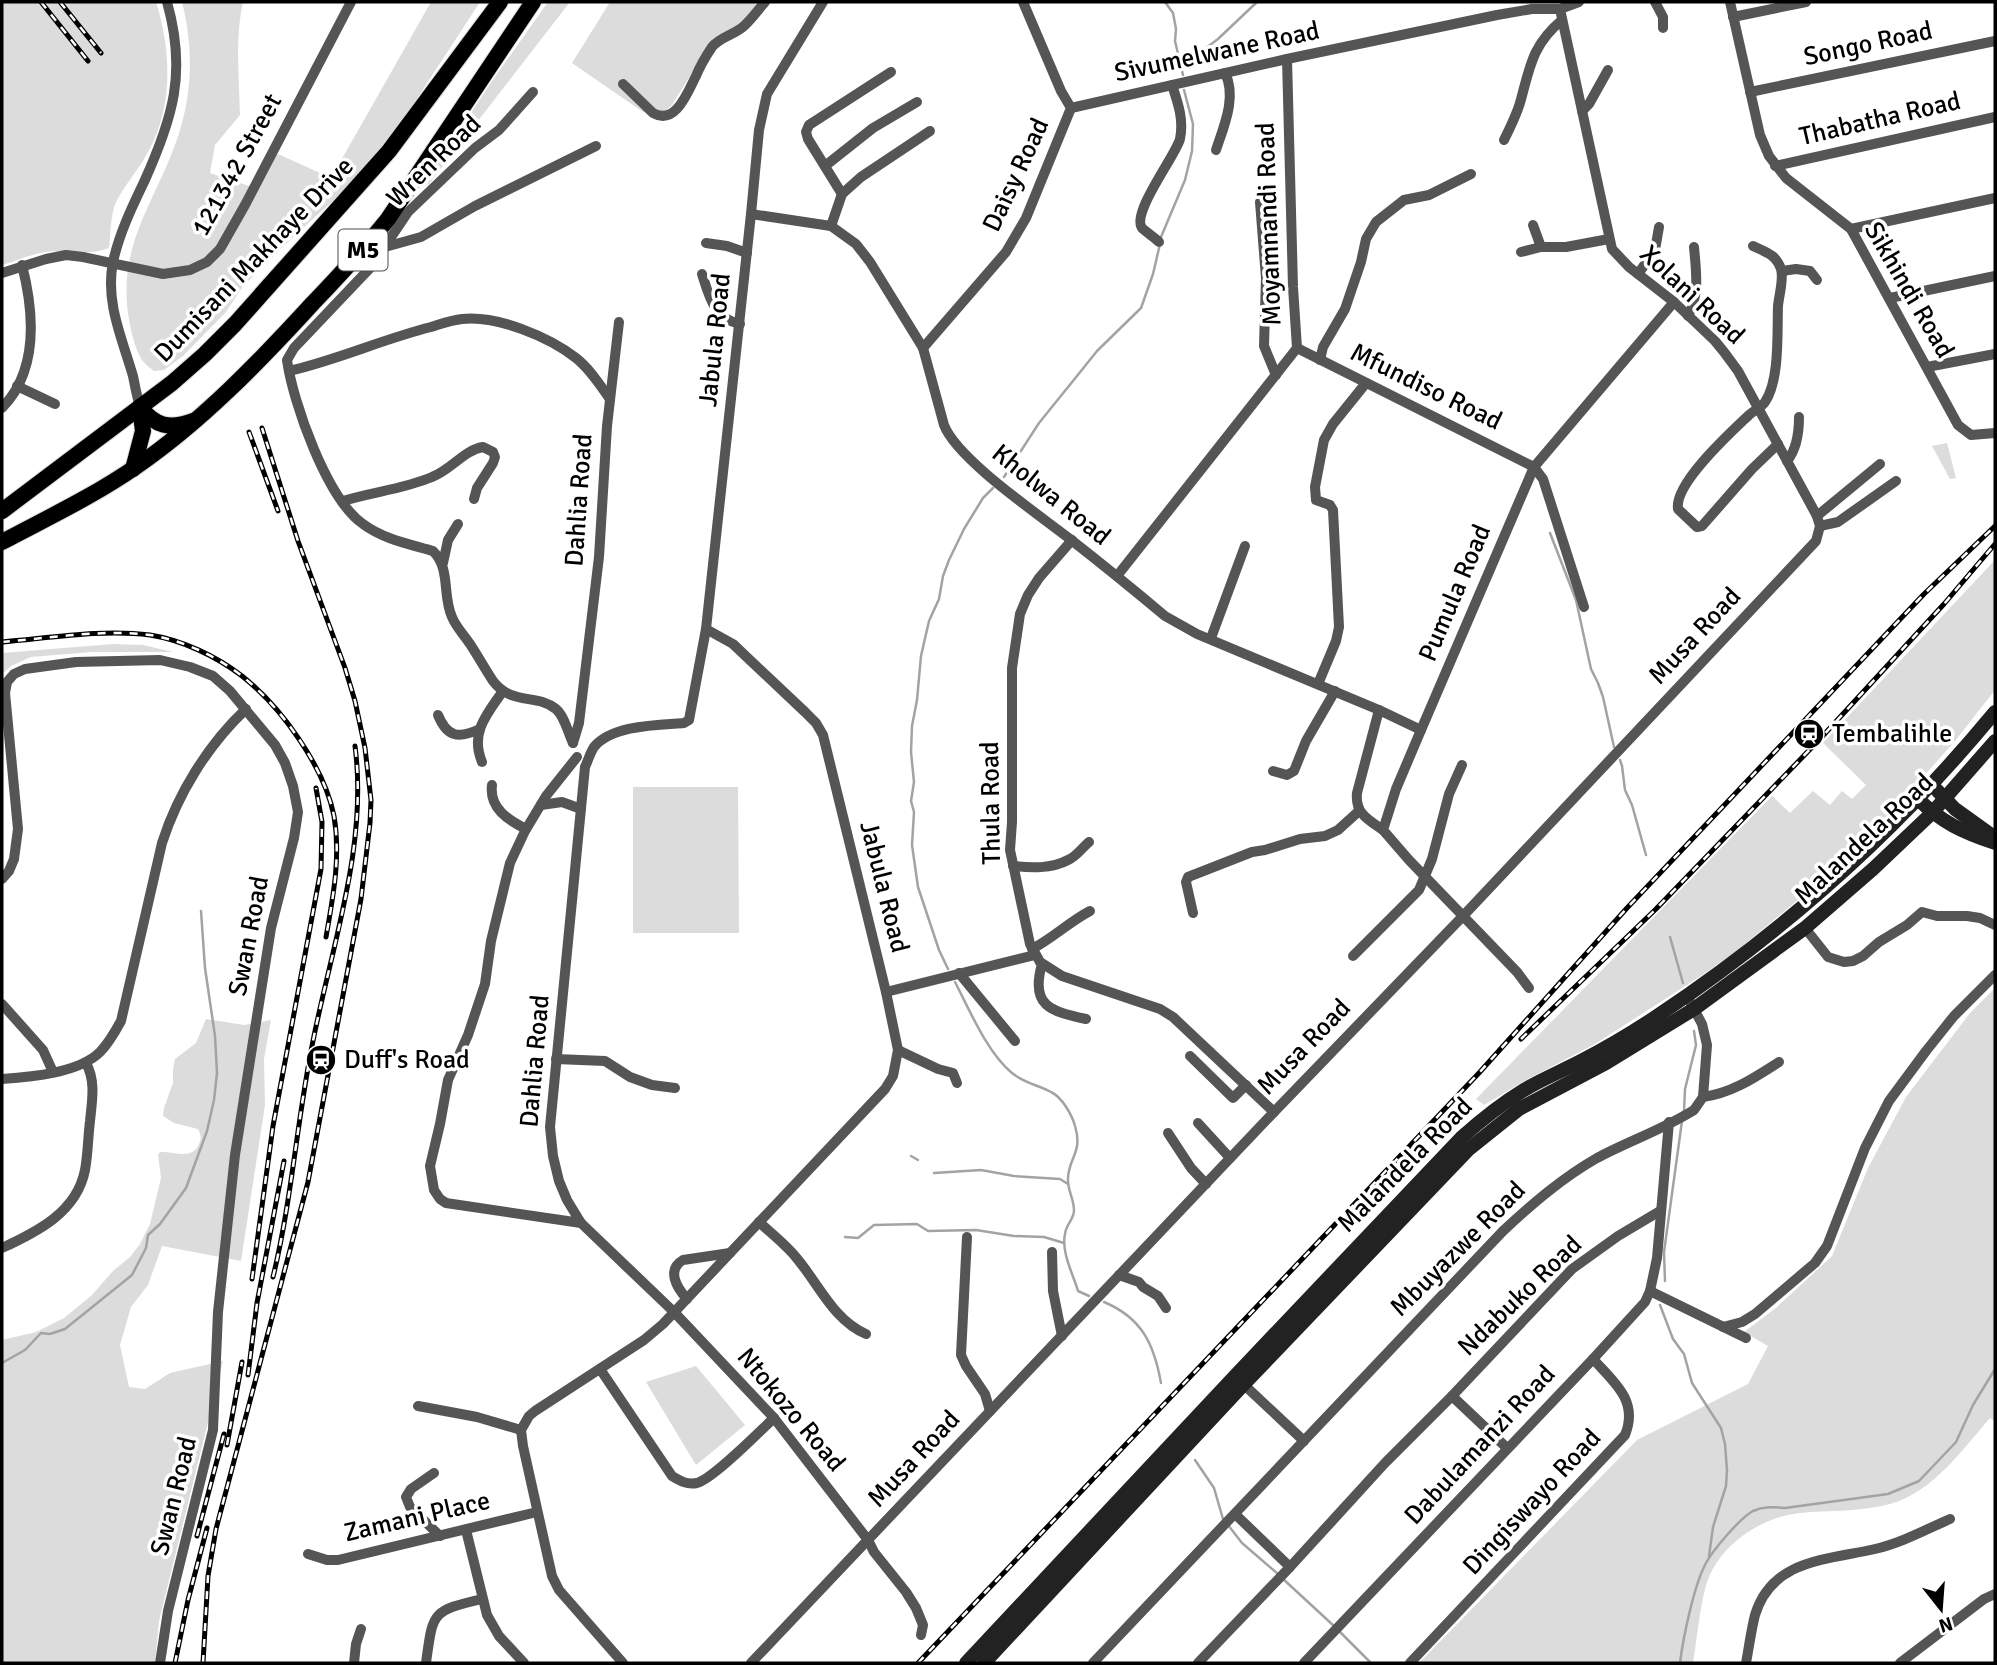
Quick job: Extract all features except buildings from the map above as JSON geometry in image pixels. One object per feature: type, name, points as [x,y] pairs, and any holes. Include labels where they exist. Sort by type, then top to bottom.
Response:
[{"type":"main road","name":"Dumisani Makhaye Drive","points":[[2,511],[205,355],[369,175],[404,133],[500,2]]},
{"type":"main road","name":"M5","points":[[2,542],[84,500],[133,469],[219,399],[284,336],[388,219],[533,2]]},
{"type":"main road","points":[[140,407],[152,421],[164,425],[195,420]]},
{"type":"main road","points":[[133,469],[143,431],[140,407]]},
{"type":"main road","name":"Malandela Road","points":[[1691,1003],[1747,952],[1839,877],[1931,785],[1995,712]]},
{"type":"main road","name":"Malandela Road","points":[[974,1662],[1240,1380],[1473,1127],[1524,1090],[1691,1003],[1805,928],[1932,813],[1995,741]]},
{"type":"main road","points":[[1931,785],[1995,837]]},
{"type":"main road","points":[[1917,798],[1932,813],[1957,829],[1995,843]]},
{"type":"street","points":[[140,407],[116,328],[111,285],[113,262],[130,212],[165,133],[173,106],[176,47],[173,21],[167,2]]},
{"type":"street","name":"121342 Street","points":[[2,273],[22,265],[66,256],[173,274],[190,270],[214,256],[245,205],[351,2]]},
{"type":"street","points":[[624,84],[653,113],[665,116],[685,100],[714,45],[744,26],[765,2]]},
{"type":"street","name":"Jabula Road","points":[[522,1430],[535,1410],[644,1340],[663,1324],[885,1089],[893,1076],[898,1050],[823,735],[805,712],[733,645],[706,629],[759,130],[767,94],[823,2]]},
{"type":"street","name":"Daisy Road","points":[[923,348],[1006,251],[1026,218],[1071,108],[1023,2]]},
{"type":"street","name":"Sivumelwane Road","points":[[1071,108],[1497,15],[1556,10],[1576,2]]},
{"type":"street","points":[[1655,2],[1663,17],[1663,27]]},
{"type":"street","name":"Sikhindi Road","points":[[1730,2],[1763,146],[1775,166],[1786,178],[1851,229],[1958,425],[1971,435],[1995,433]]},
{"type":"street","points":[[1733,17],[1806,2]]},
{"type":"street","points":[[1504,140],[1519,106],[1531,64],[1540,42],[1550,30],[1556,10]]},
{"type":"street","name":"Xolani Road","points":[[1556,10],[1582,111],[1612,249],[1638,274],[1674,302],[1724,352],[1738,371],[1818,521]]},
{"type":"street","name":"Songo Road","points":[[1750,92],[1995,41]]},
{"type":"street","name":"Moyamnandi Road","points":[[1117,576],[1297,348],[1287,59]]},
{"type":"street","points":[[1582,111],[1608,70]]},
{"type":"street","points":[[842,194],[806,132],[809,125],[891,72]]},
{"type":"street","points":[[1216,150],[1230,97],[1230,83],[1225,73]]},
{"type":"street","points":[[1159,242],[1143,229],[1141,222],[1150,191],[1177,147],[1181,135],[1181,114],[1172,85]]},
{"type":"street","name":"Wren Road","points":[[288,366],[294,348],[365,274],[408,212],[466,156],[499,130],[533,92]]},
{"type":"street","points":[[825,166],[873,128],[917,102]]},
{"type":"street","name":"Thabatha Road","points":[[1775,166],[1995,117]]},
{"type":"street","points":[[751,214],[831,226],[842,194],[861,177],[930,131]]},
{"type":"street","points":[[385,247],[421,237],[475,206],[596,146]]},
{"type":"street","points":[[1320,360],[1323,347],[1345,309],[1366,239],[1376,222],[1404,200],[1429,195],[1471,174]]},
{"type":"street","points":[[1851,229],[1995,198]]},
{"type":"street","points":[[1260,202],[1266,278],[1264,346],[1276,375]]},
{"type":"street","points":[[1533,225],[1541,247]]},
{"type":"street","name":"Kholwa Road","points":[[831,226],[845,235],[863,253],[923,348],[947,435],[965,455],[1166,616],[1190,630],[1421,730]]},
{"type":"street","points":[[1638,274],[1655,250],[1659,227]]},
{"type":"street","points":[[1521,253],[1541,247],[1566,247],[1609,239]]},
{"type":"street","points":[[706,243],[747,253]]},
{"type":"street","points":[[1753,246],[1772,254],[1782,271],[1778,341],[1768,396],[1684,486],[1679,496],[1678,509],[1697,527],[1702,526],[1778,444]]},
{"type":"street","points":[[1688,316],[1694,305],[1696,292],[1694,247]]},
{"type":"street","points":[[2,408],[18,386],[29,349],[31,326],[28,288],[22,265]]},
{"type":"street","points":[[1782,271],[1810,271],[1817,280]]},
{"type":"street","points":[[702,274],[716,310],[729,322],[740,324]]},
{"type":"street","points":[[1890,298],[1995,276]]},
{"type":"street","points":[[698,300],[709,297]]},
{"type":"street","name":"Pumula Road","points":[[1383,830],[1396,789],[1534,467],[1674,302]]},
{"type":"street","points":[[443,563],[433,551],[373,531],[350,514],[327,477],[304,429],[288,366],[310,366],[422,329],[462,319],[479,320],[536,333],[556,345],[587,368],[610,399]]},
{"type":"street","name":"Dahlia Road","points":[[619,322],[607,426],[599,557],[579,723],[573,743],[577,757],[585,767],[550,1127],[559,1181],[580,1223],[674,1312]]},
{"type":"street","name":"Mfundiso Road","points":[[1297,348],[1534,467]]},
{"type":"street","points":[[1927,367],[1995,354]]},
{"type":"street","points":[[1318,684],[1339,627],[1333,510],[1330,505],[1316,500],[1315,487],[1324,440],[1333,424],[1366,383]]},
{"type":"street","points":[[18,386],[55,404]]},
{"type":"street","points":[[1787,461],[1793,454],[1797,440],[1799,417]]},
{"type":"street","points":[[343,501],[432,477],[483,446],[493,452],[495,457],[477,488],[474,499]]},
{"type":"street","name":"Musa Road","points":[[751,1663],[1464,915],[1816,541],[1818,521],[1880,464]]},
{"type":"street","points":[[1534,467],[1544,479],[1584,607]]},
{"type":"street","points":[[1818,521],[1838,522],[1896,481]]},
{"type":"street","points":[[458,524],[448,540],[443,563],[445,591],[453,620],[491,678],[503,691],[508,695],[556,709],[573,743]]},
{"type":"street","name":"Thula Road","points":[[1072,540],[1039,578],[1020,614],[1012,668],[1010,850],[1036,956],[1037,988],[1051,1009],[1086,1018]]},
{"type":"street","points":[[1211,638],[1245,546]]},
{"type":"street","points":[[585,767],[597,744],[612,736],[641,726],[684,723],[689,720],[706,629]]},
{"type":"street","name":"Swan Road","points":[[2,879],[15,859],[18,829],[5,693],[7,682],[25,669],[76,662],[160,660],[190,667],[213,676],[246,709],[275,745],[285,763],[298,812],[271,928],[235,1155],[219,1301],[213,1430],[168,1611],[160,1663]]},
{"type":"street","points":[[482,762],[476,744],[480,729],[503,691]]},
{"type":"street","points":[[1273,771],[1287,775],[1294,771],[1306,741],[1335,691]]},
{"type":"street","points":[[2,1079],[54,1072],[86,1063],[99,1054],[112,1038],[121,1021],[162,843],[170,819],[214,743],[246,709]]},
{"type":"street","points":[[1379,710],[1357,793],[1359,811],[1383,830],[1529,988]]},
{"type":"street","points":[[438,715],[444,728],[453,734],[470,734],[480,729]]},
{"type":"street","points":[[577,757],[541,805],[510,863],[491,941],[485,984],[468,1035],[448,1080],[430,1166],[435,1190],[446,1203],[580,1223]]},
{"type":"street","points":[[1353,956],[1419,890],[1432,859],[1449,794],[1462,765]]},
{"type":"street","points":[[492,785],[492,795],[502,814],[526,829]]},
{"type":"street","points":[[541,805],[562,802],[581,809]]},
{"type":"street","points":[[1193,913],[1186,883],[1188,877],[1242,855],[1300,839],[1325,836],[1338,830],[1359,811]]},
{"type":"street","points":[[1013,866],[1041,867],[1063,862],[1073,857],[1089,842]]},
{"type":"street","points":[[886,992],[1036,956],[1047,941],[1090,911]]},
{"type":"street","points":[[1805,928],[1828,957],[1844,962],[1863,956],[1922,912],[1937,916],[1980,918],[1995,925]]},
{"type":"street","points":[[1036,956],[1062,975],[1160,1009],[1173,1017],[1274,1112]]},
{"type":"street","points":[[959,973],[1015,1041]]},
{"type":"street","points":[[1723,1327],[1742,1322],[1755,1314],[1815,1263],[1827,1246],[1865,1148],[1889,1101],[1954,1016],[1995,975]]},
{"type":"street","points":[[1678,1119],[1694,1110],[1703,1097],[1707,1045],[1702,1024],[1691,1003]]},
{"type":"street","points":[[2,1004],[43,1050],[54,1072]]},
{"type":"street","points":[[898,1050],[953,1073],[957,1083]]},
{"type":"street","points":[[1190,1056],[1233,1098],[1245,1085]]},
{"type":"street","points":[[556,1059],[605,1061],[630,1077],[652,1085],[676,1088]]},
{"type":"street","points":[[1703,1097],[1730,1091],[1779,1062]]},
{"type":"street","points":[[2,1248],[36,1232],[58,1216],[79,1187],[85,1171],[93,1087],[86,1063]]},
{"type":"street","name":"Dabulamanzi Road","points":[[1304,1663],[1593,1359],[1650,1292],[1657,1258],[1660,1210],[1678,1119]]},
{"type":"street","name":"Mbuyazwe Road","points":[[1093,1663],[1527,1208],[1556,1184],[1596,1158],[1678,1119]]},
{"type":"street","points":[[1198,1123],[1230,1158]]},
{"type":"street","points":[[1168,1133],[1191,1168],[1206,1184]]},
{"type":"street","name":"Ndabuko Road","points":[[1200,1663],[1385,1463],[1572,1269],[1660,1210]]},
{"type":"street","points":[[759,1222],[798,1259],[843,1320],[866,1334]]},
{"type":"street","points":[[967,1237],[961,1355],[985,1394],[990,1411]]},
{"type":"street","points":[[1052,1252],[1052,1291],[1062,1336]]},
{"type":"street","points":[[687,1299],[677,1287],[674,1275],[678,1263],[730,1253]]},
{"type":"street","points":[[1119,1275],[1139,1282],[1158,1296],[1166,1308]]},
{"type":"street","points":[[1650,1292],[1746,1338]]},
{"type":"street","name":"Ntokozo Road","points":[[674,1312],[774,1418],[868,1540],[873,1552],[916,1608],[923,1625],[922,1635]]},
{"type":"street","name":"Dingiswayo Road","points":[[1410,1663],[1625,1435],[1630,1416],[1624,1396],[1593,1359]]},
{"type":"street","points":[[600,1369],[672,1476],[688,1484],[701,1482],[774,1418]]},
{"type":"street","points":[[1240,1380],[1304,1441]]},
{"type":"street","points":[[1452,1396],[1507,1448]]},
{"type":"street","points":[[418,1406],[477,1417],[522,1430],[523,1446],[552,1576],[559,1590],[622,1663]]},
{"type":"street","points":[[434,1473],[411,1489],[406,1497],[410,1507],[440,1536]]},
{"type":"street","name":"Zamani Place","points":[[308,1554],[327,1560],[338,1560],[537,1512]]},
{"type":"street","points":[[1746,1663],[1756,1613],[1768,1590],[1787,1572],[1811,1562],[1891,1545],[1950,1519]]},
{"type":"street","points":[[1229,1520],[1284,1573]]},
{"type":"street","points":[[466,1530],[487,1615],[499,1636],[523,1663]]},
{"type":"street","points":[[1900,1663],[1995,1594]]},
{"type":"street","points":[[426,1663],[433,1625],[439,1613],[451,1606],[482,1599]]},
{"type":"street","points":[[354,1663],[361,1629]]},
{"type":"shaded area","points":[[2,2],[156,2],[167,54],[164,106],[150,148],[115,205],[109,248],[93,252],[46,252],[2,265]]},
{"type":"shaded area","points":[[182,2],[243,2],[238,44],[240,115],[215,145],[210,173],[249,186],[278,154],[331,178],[431,2],[480,2],[403,120],[346,189],[243,286],[226,312],[183,356],[164,370],[154,371],[142,360],[132,333],[127,295],[128,268],[142,220],[173,149],[186,108],[190,62]]},
{"type":"shaded area","points":[[548,2],[570,2],[429,184],[422,188],[492,81]]},
{"type":"shaded area","points":[[610,2],[761,2],[742,23],[713,39],[672,105],[665,111],[643,112],[572,63]]},
{"type":"shaded area","points":[[1947,443],[1956,478],[1950,479],[1932,446]]},
{"type":"shaded area","points":[[1995,560],[1995,690],[1955,741],[1898,805],[1805,894],[1739,949],[1704,974],[1595,1044],[1484,1105],[1476,1099],[1772,796],[1790,813],[1813,791],[1830,805],[1842,791],[1852,799],[1866,785],[1823,743]]},
{"type":"shaded area","points":[[113,644],[143,645],[173,652],[92,652],[31,657],[11,666],[2,674],[2,653]]},
{"type":"shaded area","points":[[633,787],[738,787],[739,933],[633,933]]},
{"type":"shaded area","points":[[1995,988],[1995,1421],[1990,1418],[1946,1469],[1920,1490],[1905,1498],[1868,1508],[1785,1516],[1769,1521],[1741,1537],[1718,1560],[1710,1574],[1703,1598],[1693,1663],[1419,1663],[1637,1440],[1748,1384],[1768,1346],[1744,1332],[1777,1307],[1832,1256],[1868,1168],[1906,1097],[1970,1013]]},
{"type":"shaded area","points":[[206,1019],[244,1025],[271,1020],[264,1059],[265,1105],[241,1261],[162,1246],[148,1285],[131,1307],[120,1345],[129,1387],[145,1389],[170,1373],[223,1361],[159,1621],[155,1663],[5,1663],[2,1660],[2,1340],[36,1332],[64,1318],[91,1296],[140,1244],[150,1224],[161,1178],[158,1155],[160,1152],[191,1153],[200,1142],[198,1129],[174,1123],[163,1116],[173,1083],[175,1059],[196,1043]]},
{"type":"shaded area","points":[[696,1366],[745,1425],[696,1465],[646,1382]]},
{"type":"waterway","points":[[1165,2],[1173,13],[1175,41],[1183,75]]},
{"type":"waterway","points":[[1182,68],[1257,2]]},
{"type":"waterway","points":[[1161,237],[1185,180],[1192,151],[1193,124],[1184,90]]},
{"type":"waterway","points":[[1004,477],[1039,423],[1097,351],[1141,308],[1160,244]]},
{"type":"waterway","points":[[948,969],[918,887],[912,845],[912,726],[921,656],[929,621],[939,599],[943,576],[964,529],[983,498],[993,488]]},
{"type":"waterway","points":[[1550,533],[1576,600],[1591,669],[1603,697],[1614,747]]},
{"type":"waterway","points":[[1620,760],[1625,790],[1646,855]]},
{"type":"waterway","points":[[2,1363],[25,1350],[41,1333],[50,1334],[65,1329],[132,1275],[146,1248],[148,1235],[160,1224],[186,1188],[207,1131],[217,1073],[201,911]]},
{"type":"waterway","points":[[1670,937],[1683,983]]},
{"type":"waterway","points":[[955,982],[980,1030],[1003,1064],[1021,1079],[1055,1094],[1072,1117],[1077,1148],[1068,1182],[1074,1210],[1064,1241],[1078,1291],[1089,1296]]},
{"type":"waterway","points":[[1684,1111],[1685,1089],[1696,1045],[1694,1031]]},
{"type":"waterway","points":[[1665,1281],[1664,1252],[1682,1121]]},
{"type":"waterway","points":[[911,1156],[918,1160]]},
{"type":"waterway","points":[[934,1173],[981,1170],[1014,1176],[1060,1179],[1068,1184]]},
{"type":"waterway","points":[[845,1237],[858,1238],[874,1225],[917,1224],[928,1231],[976,1230],[1044,1237],[1064,1243]]},
{"type":"waterway","points":[[1104,1302],[1117,1308],[1137,1324],[1150,1344],[1161,1383]]},
{"type":"waterway","points":[[1660,1305],[1673,1339],[1684,1354],[1692,1383],[1721,1428],[1725,1444],[1726,1486],[1713,1527],[1709,1556]]},
{"type":"waterway","points":[[1680,1663],[1697,1584],[1714,1550],[1741,1520],[1761,1508],[1785,1508],[1888,1494],[1919,1481],[1956,1442],[1973,1405],[1995,1369]]},
{"type":"waterway","points":[[1195,1460],[1214,1488],[1223,1519]]},
{"type":"waterway","points":[[1228,1525],[1242,1543],[1278,1574]]},
{"type":"waterway","points":[[1282,1578],[1334,1626]]},
{"type":"waterway","points":[[1339,1631],[1371,1663]]},
{"type":"railway","points":[[41,2],[88,61]]},
{"type":"railway","points":[[60,2],[101,53]]},
{"type":"railway","points":[[203,1663],[208,1576],[216,1529],[308,1182],[361,899],[370,823],[371,800],[365,748],[355,701],[298,541],[262,428]]},
{"type":"railway","points":[[249,432],[278,511]]},
{"type":"railway","points":[[918,1663],[1479,1073],[1627,908],[1924,594],[1995,526]]},
{"type":"railway","points":[[1521,1039],[1656,909],[1819,740],[1944,604],[1995,544]]},
{"type":"railway","points":[[2,642],[95,634],[150,635],[186,645],[210,656],[257,689],[299,739],[329,797],[336,831],[336,862],[326,937]]},
{"type":"railway","points":[[273,1277],[313,1041],[352,858],[358,783],[355,746]]},
{"type":"railway","points":[[252,1279],[273,1126],[321,869],[322,822],[316,788]]},
{"type":"railway","points":[[248,1375],[257,1303],[284,1161]]},
{"type":"railway","points":[[227,1445],[242,1362]]},
{"type":"railway","points":[[197,1536],[224,1434]]},
{"type":"railway","points":[[175,1663],[207,1528]]},
{"type":"place","name":"Tembalihle","points":[[1809,734]]},
{"type":"place","name":"Duff's Road","points":[[321,1060]]}]
